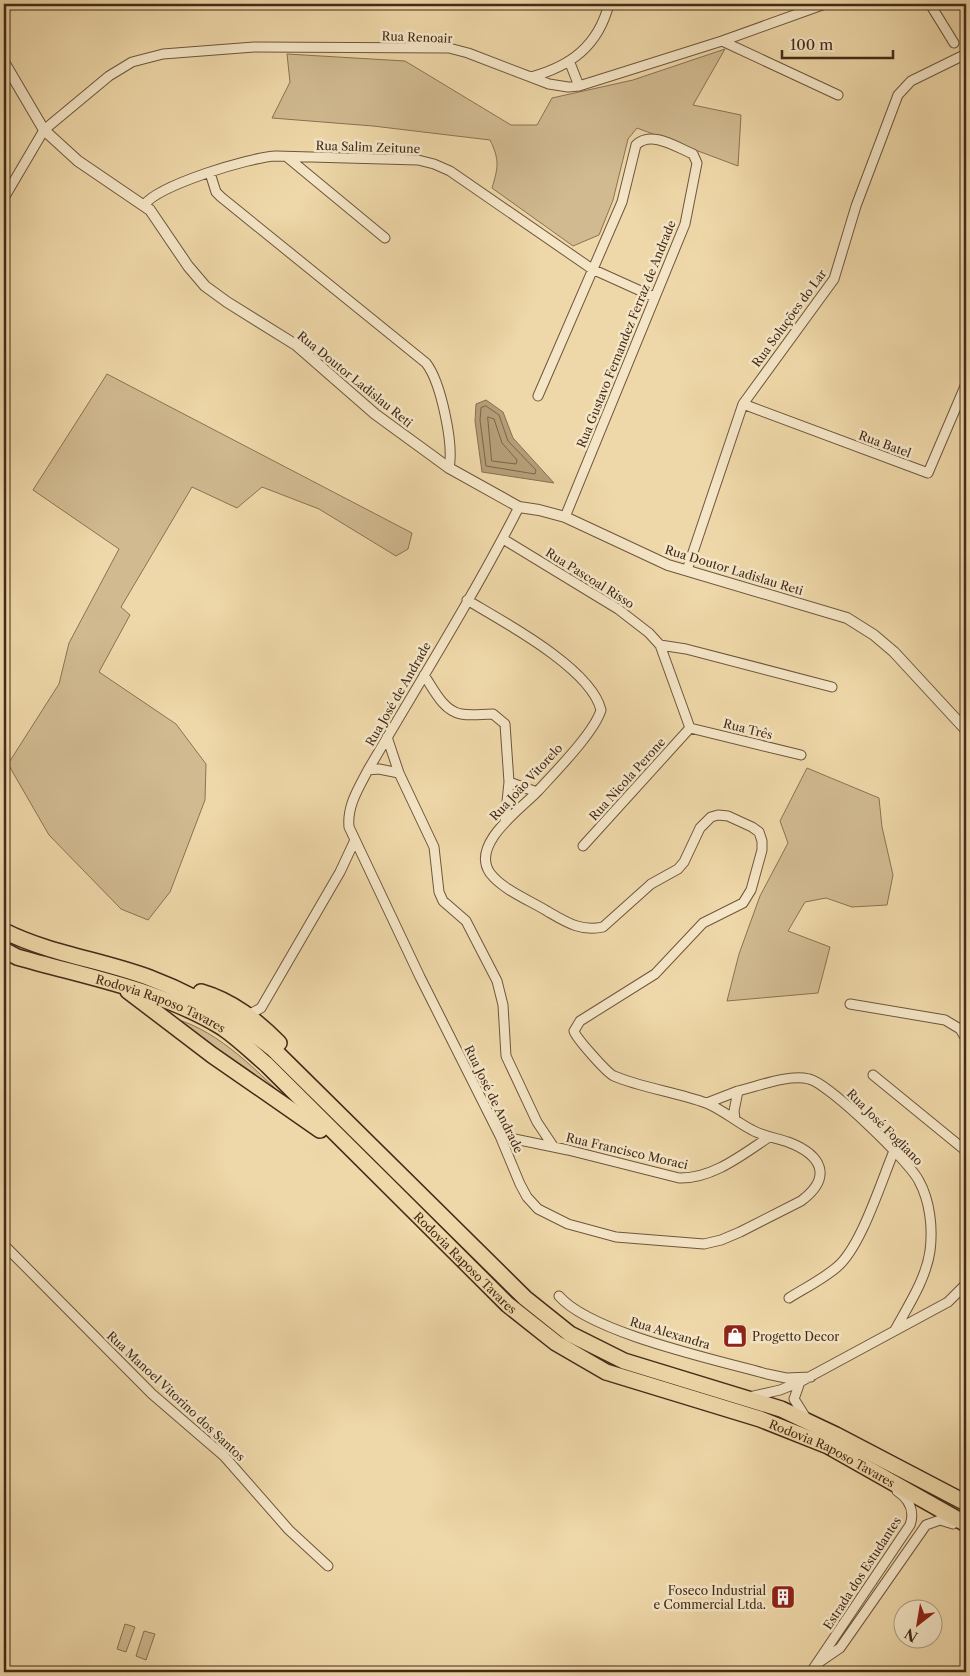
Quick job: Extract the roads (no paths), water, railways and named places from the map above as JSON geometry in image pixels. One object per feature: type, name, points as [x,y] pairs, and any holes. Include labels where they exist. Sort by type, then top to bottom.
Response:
[{"type":"highway","name":"Rodovia Raposo Tavares","points":[[4,932],[40,946],[149,978],[203,1001],[248,1029],[272,1048],[524,1298],[570,1334],[624,1361],[747,1397],[810,1422],[966,1503]]},
{"type":"highway","name":"Rodovia Raposo Tavares","points":[[4,950],[17,956],[178,1005],[224,1029],[267,1066],[508,1305],[556,1343],[584,1361],[628,1380],[760,1419],[828,1446],[966,1524]]},
{"type":"highway","points":[[149,978],[219,998],[254,1012],[267,1031],[317,1083],[345,1120]]},
{"type":"highway","points":[[124,987],[212,1055],[299,1114],[362,1160]]},
{"type":"street","points":[[531,77],[553,71],[570,63],[591,41],[601,26],[609,4]]},
{"type":"street","name":"Rua Renoair","points":[[4,198],[44,130],[108,76],[132,62],[162,54],[194,50],[254,47],[449,48],[468,52],[549,84],[568,87],[579,86],[722,41],[825,4]]},
{"type":"street","points":[[930,4],[954,43]]},
{"type":"street","points":[[722,41],[838,95]]},
{"type":"street","name":"Rua Soluções do Lar","points":[[687,570],[743,404],[834,279],[856,206],[898,96],[911,80],[966,54]]},
{"type":"street","name":"Rua Doutor Ladislau Reti","points":[[4,62],[44,130],[78,161],[144,205],[155,216],[188,266],[205,286],[296,345],[375,414],[449,468],[519,507],[565,517],[651,558],[817,609],[859,624],[894,652],[966,730]]},
{"type":"street","points":[[570,63],[579,86]]},
{"type":"street","name":"Rua Gustavo Fernandez Ferraz de Andrade","points":[[565,517],[685,224],[697,163],[693,154],[654,138],[643,139],[636,145],[622,202],[592,270]]},
{"type":"street","points":[[287,157],[385,238]]},
{"type":"street","name":"Rua Salim Zeitune","points":[[144,205],[161,190],[258,158],[418,160],[450,171],[592,270],[654,297]]},
{"type":"street","points":[[210,174],[216,192],[221,197],[426,363],[437,386],[451,448],[449,468]]},
{"type":"street","points":[[538,396],[592,270]]},
{"type":"street","name":"Rua Batel","points":[[743,404],[928,473],[966,384]]},
{"type":"street","name":"Rua José de Andrade","points":[[519,507],[503,539],[356,793],[348,816],[354,842],[500,1136],[527,1197],[538,1209],[568,1224],[616,1238],[704,1244],[721,1240],[740,1232],[794,1205],[810,1194],[818,1185],[821,1177],[821,1168],[816,1160],[794,1145],[752,1130],[707,1103],[611,1075]]},
{"type":"street","name":"Rua Pascoal Risso","points":[[503,539],[618,609],[649,633],[660,645],[690,728]]},
{"type":"street","name":"Rua João Vitorelo","points":[[467,600],[546,647],[592,692],[601,710],[595,724],[537,792],[505,822],[486,852],[485,859],[490,873],[504,886],[571,925],[583,929],[604,927],[651,884],[678,869],[690,854],[700,828],[711,817],[728,816],[752,827],[759,832],[762,841],[751,890],[743,903],[703,923],[654,974],[576,1026],[575,1036],[611,1075]]},
{"type":"street","points":[[660,645],[686,649],[832,687]]},
{"type":"street","points":[[424,675],[444,704],[452,711],[471,715],[493,714],[506,724],[509,782],[505,822]]},
{"type":"street","name":"Rua Três","points":[[690,728],[800,755]]},
{"type":"street","name":"Rua Nicola Perone","points":[[583,846],[690,728]]},
{"type":"street","points":[[387,737],[399,773],[434,847],[439,892],[443,901],[466,921],[497,981],[503,1005],[506,1056],[537,1122],[553,1146]]},
{"type":"street","points":[[368,770],[379,769],[399,773]]},
{"type":"street","points":[[509,782],[537,792]]},
{"type":"street","points":[[254,1012],[332,886],[354,842]]},
{"type":"street","points":[[850,1004],[946,1020],[960,1029],[966,1039]]},
{"type":"street","points":[[873,1075],[966,1151]]},
{"type":"street","name":"Rua José Fogliano","points":[[707,1103],[738,1091],[799,1078],[818,1082],[894,1151],[920,1181],[930,1211],[931,1229],[928,1263],[895,1330]]},
{"type":"street","points":[[735,1119],[734,1111],[738,1091]]},
{"type":"street","name":"Rua Francisco Moraci","points":[[500,1136],[553,1146],[672,1176],[690,1178],[703,1175],[738,1158],[768,1137]]},
{"type":"street","points":[[789,1298],[837,1267],[847,1257],[858,1236],[894,1151]]},
{"type":"street","name":"Rua Manoel Vitorino dos Santos","points":[[4,1245],[152,1394],[224,1456],[289,1530],[328,1566]]},
{"type":"street","points":[[747,1397],[780,1390],[800,1382],[948,1302],[966,1284]]},
{"type":"street","name":"Rua Alexandra","points":[[559,1296],[576,1312],[591,1320],[636,1336],[767,1374],[786,1378],[811,1376]]},
{"type":"street","points":[[800,1382],[794,1399],[810,1422]]},
{"type":"street","name":"Estrada dos Estudantes","points":[[811,1672],[907,1531],[912,1514],[910,1505],[903,1495],[855,1467],[828,1446]]},
{"type":"street","name":"Estrada dos Estudantes","points":[[817,1663],[836,1653],[845,1642],[926,1525],[940,1520],[966,1530]]},
{"type":"street","points":[[836,1635],[845,1642]]},
{"type":"water","points":[[486,400],[503,412],[513,438],[554,483],[482,472],[475,421],[476,404]]},
{"type":"place","name":"Progetto Decor","points":[[735,1336]]},
{"type":"place","name":"Foseco Industrial e Commercial Ltda.","points":[[783,1597]]}]
